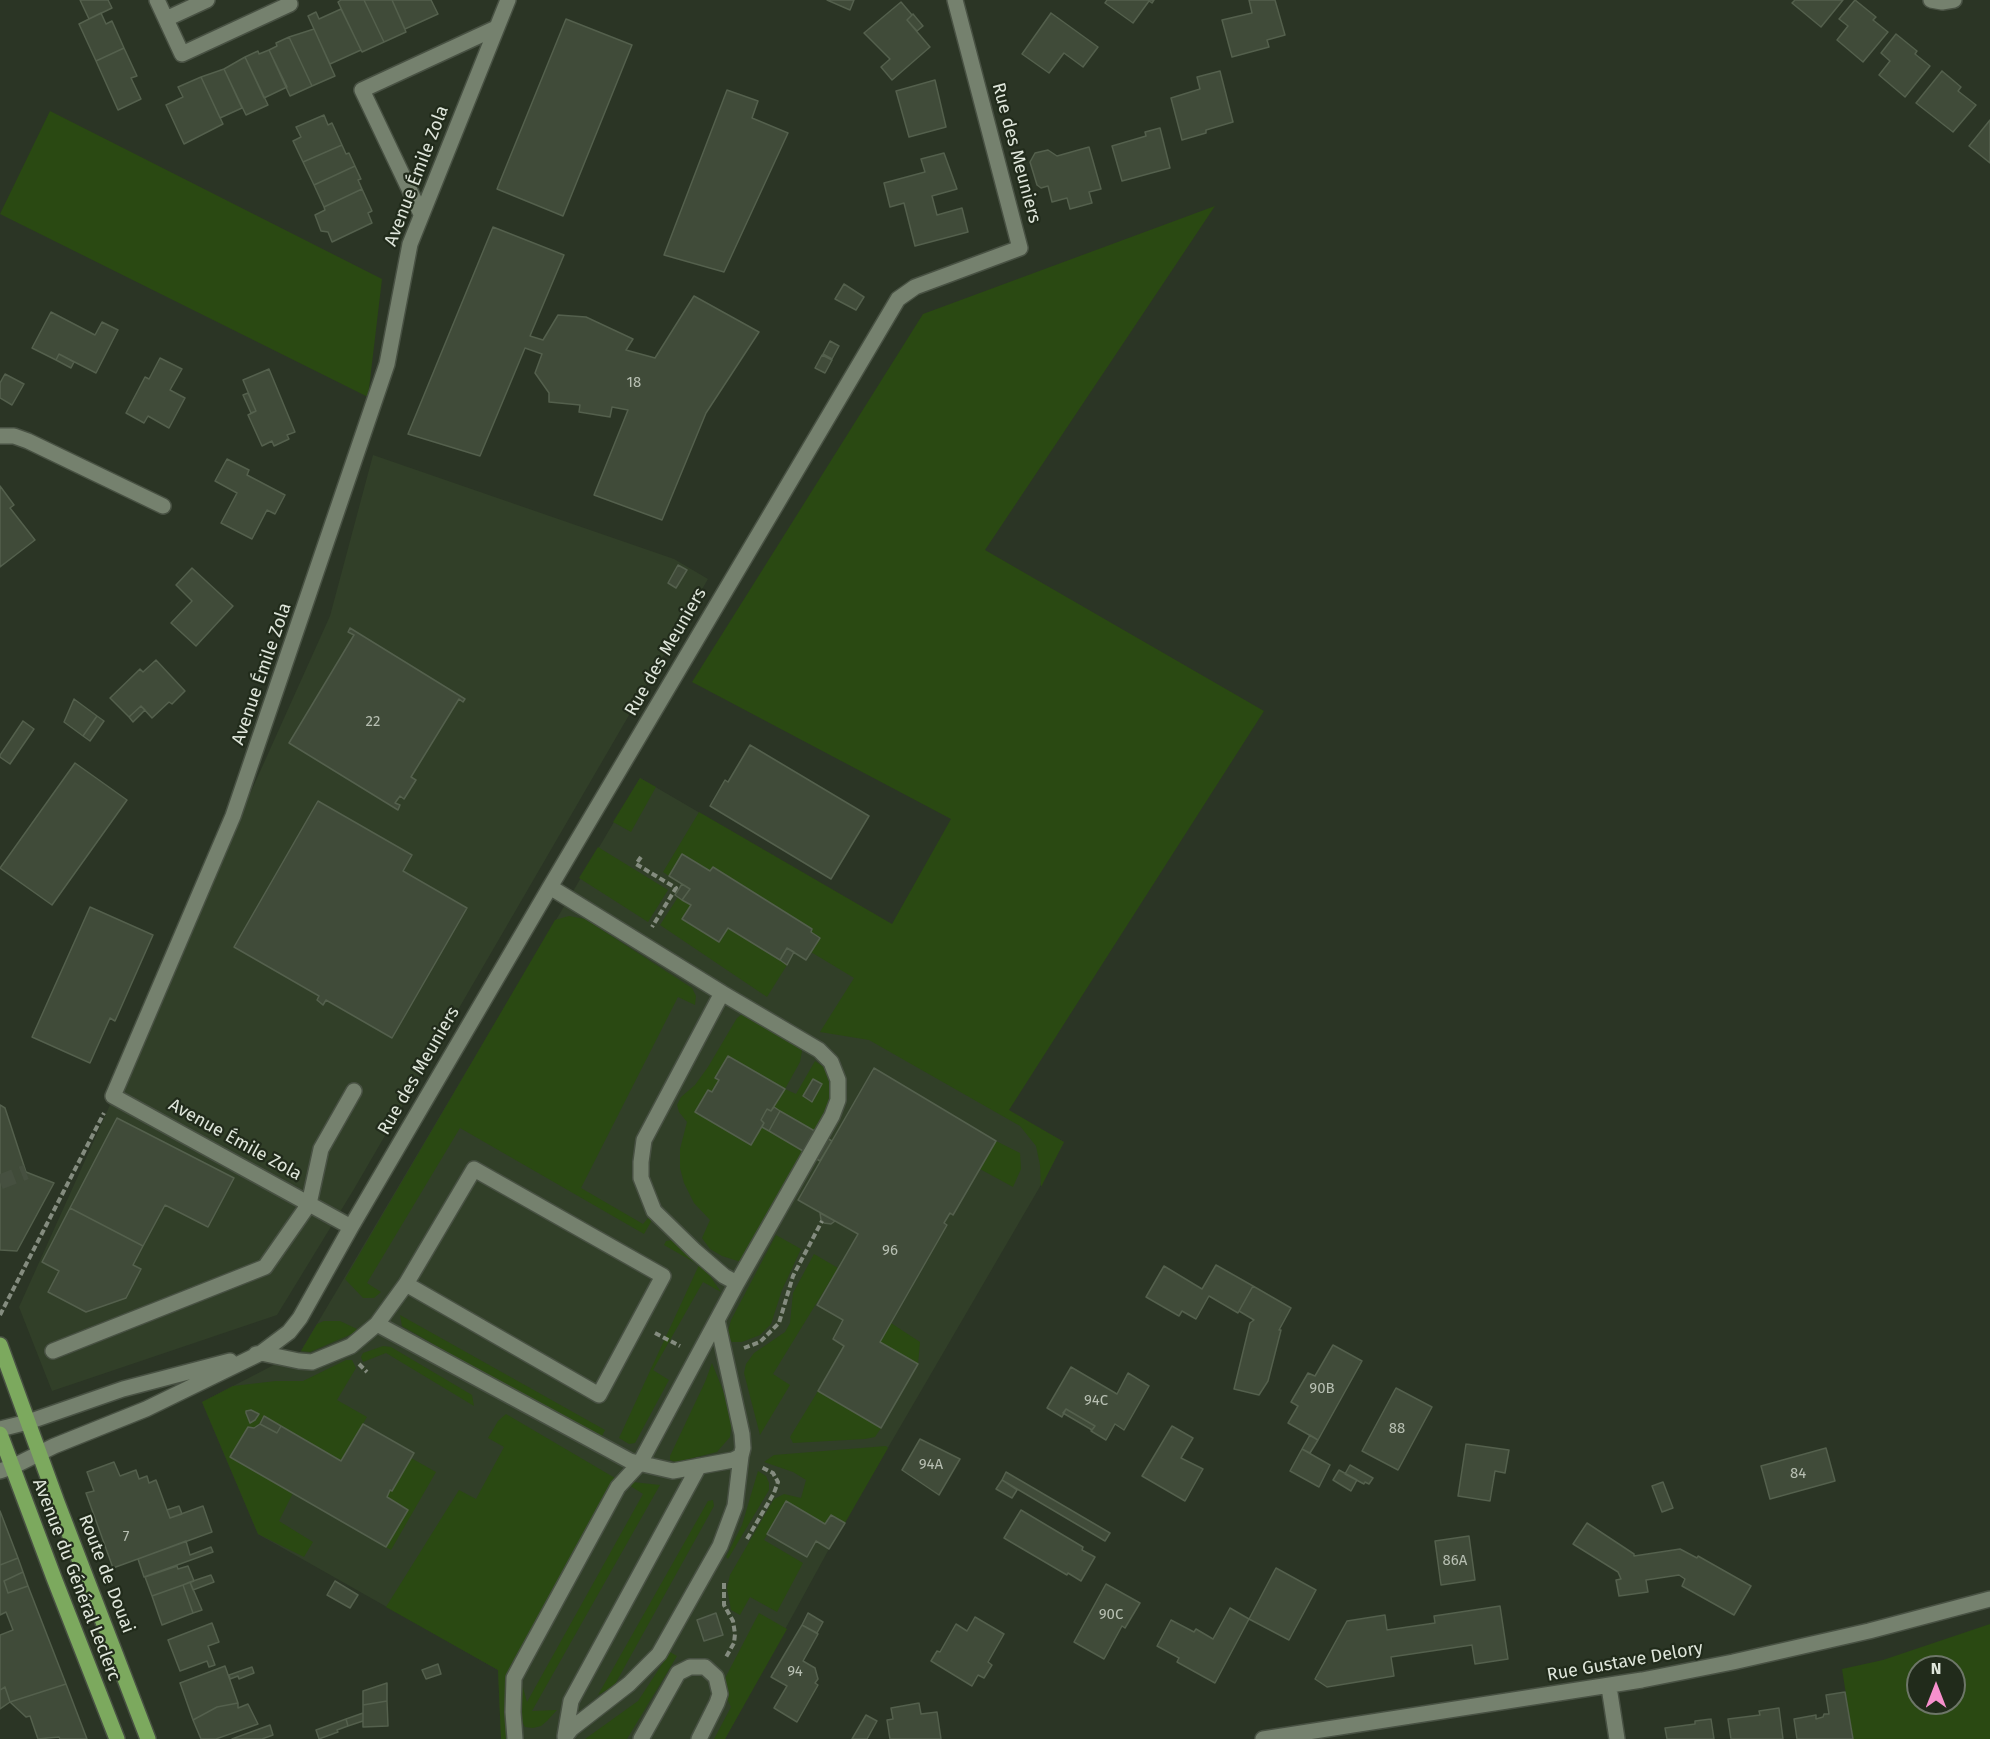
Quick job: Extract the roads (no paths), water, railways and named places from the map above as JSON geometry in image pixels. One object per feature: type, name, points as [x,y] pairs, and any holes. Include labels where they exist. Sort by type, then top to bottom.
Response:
[{"type":"main road","points":[[0,1345],[28,1422]]},
{"type":"main road","name":"Route de Douai","points":[[28,1422],[148,1739]]},
{"type":"main road","name":"Avenue du Général Leclerc","points":[[0,1434],[6,1469],[117,1739]]},
{"type":"street","points":[[157,0],[182,54],[290,4],[288,0]]},
{"type":"street","points":[[165,19],[207,0]]},
{"type":"street","name":"Avenue Émile Zola","points":[[351,1227],[113,1096],[233,816],[387,364],[410,244],[508,0]]},
{"type":"street","name":"Rue des Meuniers","points":[[6,1469],[146,1409],[261,1353],[289,1332],[300,1318],[550,887],[898,299],[915,287],[1020,248],[955,0]]},
{"type":"street","points":[[1931,0],[1942,2],[1954,0]]},
{"type":"street","points":[[421,214],[362,90],[496,28]]},
{"type":"street","points":[[0,436],[14,436],[28,441],[163,506]]},
{"type":"street","points":[[515,1739],[514,1678],[618,1487],[640,1463],[737,1283],[832,1116],[838,1100],[838,1080],[831,1062],[819,1050],[550,887]]},
{"type":"street","points":[[722,993],[644,1140],[641,1178],[654,1211],[695,1251],[724,1276],[737,1283]]},
{"type":"street","points":[[53,1350],[265,1267],[309,1204],[321,1149],[354,1091]]},
{"type":"street","points":[[261,1353],[312,1362],[351,1346],[377,1324],[406,1284],[474,1168],[663,1276],[599,1395],[406,1284]]},
{"type":"street","points":[[564,1738],[571,1729],[629,1684],[659,1654],[720,1546],[735,1506],[743,1448],[742,1434],[717,1320]]},
{"type":"street","points":[[377,1324],[630,1461],[673,1471],[733,1460],[741,1456]]},
{"type":"street","name":"Rue des Meuniers","points":[[0,1429],[28,1422],[123,1389],[261,1353]]},
{"type":"street","points":[[564,1738],[571,1701],[699,1466]]},
{"type":"street","name":"Rue Gustave Delory","points":[[1263,1739],[1609,1687],[1860,1634],[1990,1599]]},
{"type":"street","points":[[641,1739],[678,1673],[690,1667],[705,1667],[716,1677],[720,1694],[699,1739]]},
{"type":"street","points":[[1609,1687],[1617,1739]]},
{"type":"tunnel","points":[[0,1182],[26,1172]]}]
